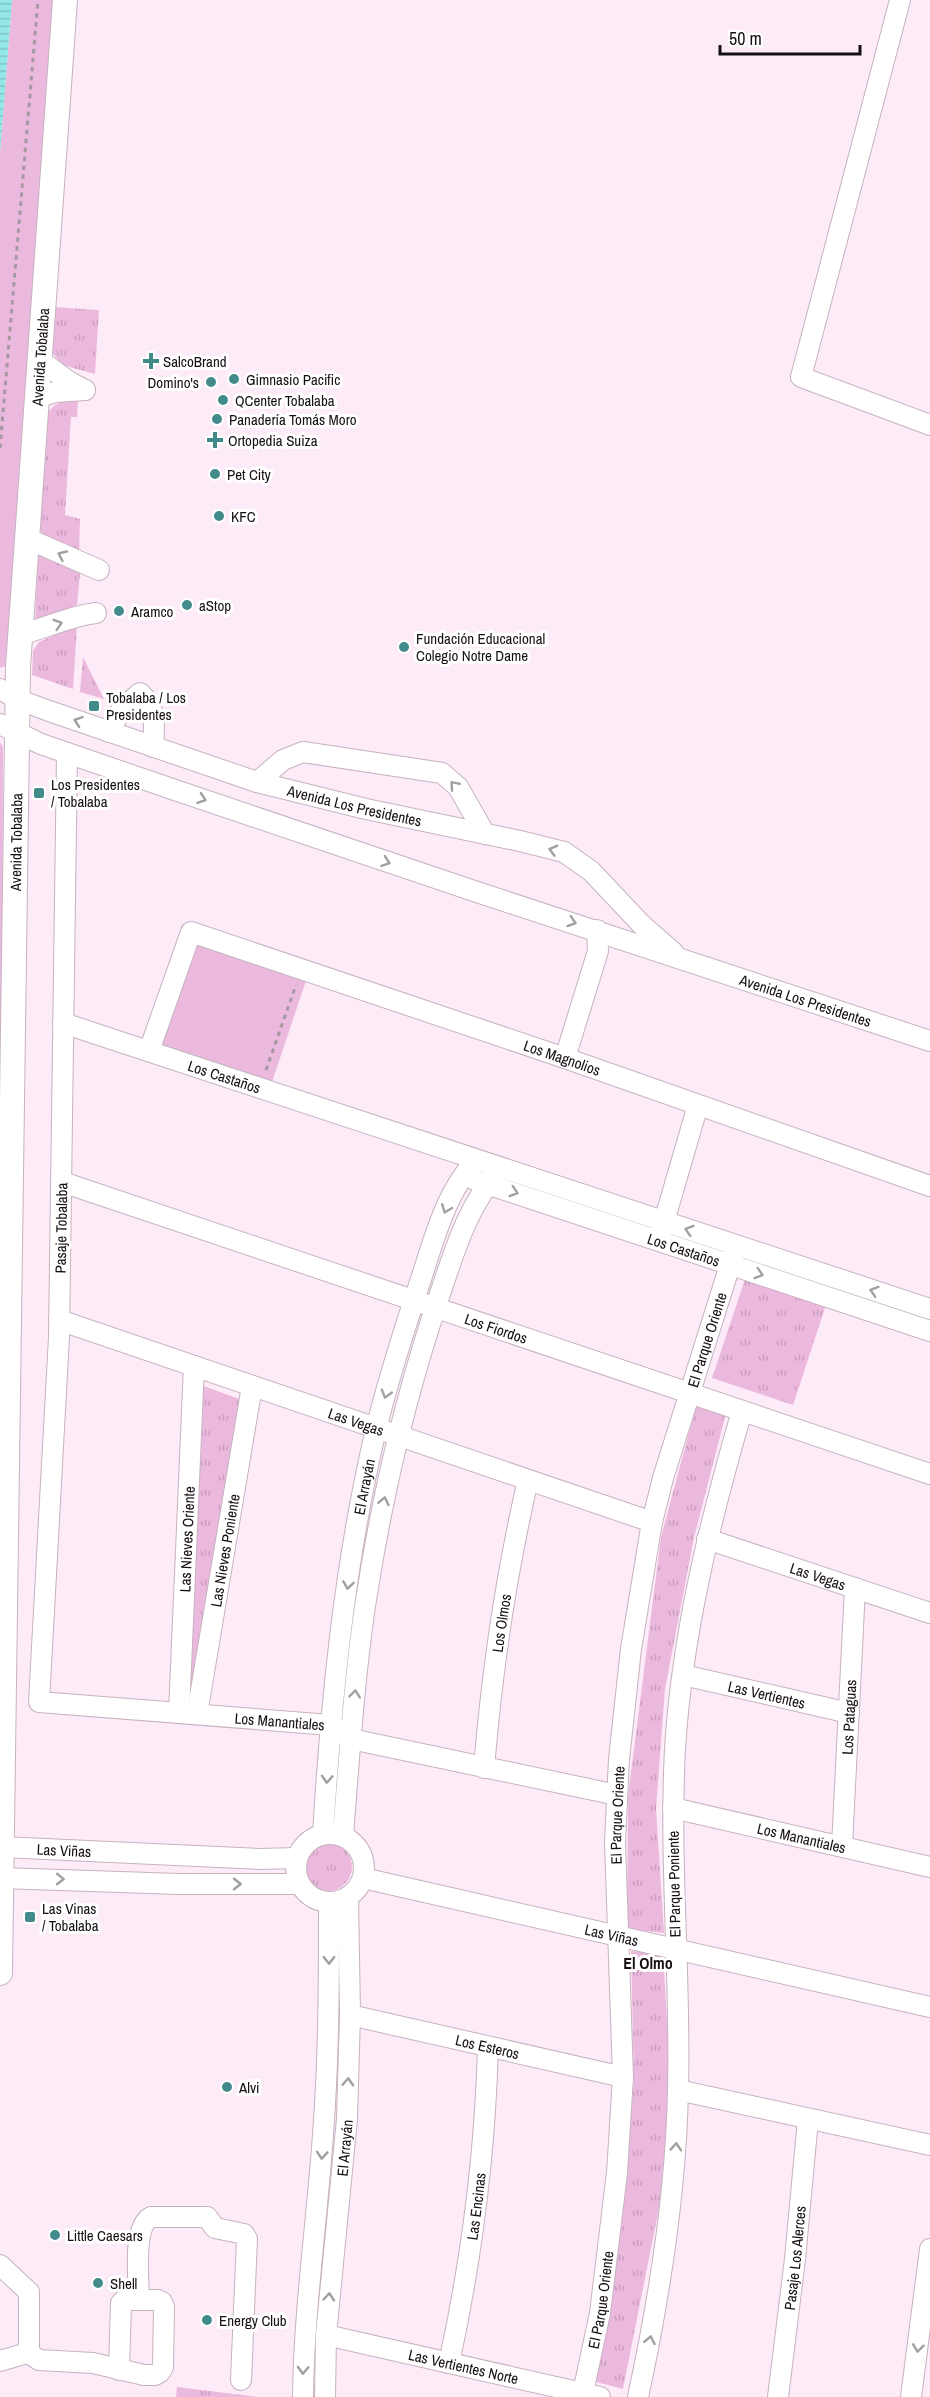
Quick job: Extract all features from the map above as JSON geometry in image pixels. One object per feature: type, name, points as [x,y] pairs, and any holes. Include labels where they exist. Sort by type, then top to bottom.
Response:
[{"type":"main road","name":"Avenida Tobalaba","points":[[0,1973],[9,694],[19,635],[65,0]]},
{"type":"street","points":[[900,0],[801,377],[930,425]]},
{"type":"street","points":[[37,398],[55,392],[85,390],[68,381],[40,360]]},
{"type":"street","points":[[26,538],[99,570]]},
{"type":"street","points":[[19,635],[68,621],[82,614],[96,613]]},
{"type":"street","points":[[109,732],[121,710],[140,693],[150,703],[155,721],[144,745],[136,752],[133,760],[122,768],[115,769]]},
{"type":"street","name":"Avenida Los Presidentes","points":[[9,694],[144,745],[257,782],[354,806],[564,852],[591,871],[652,934],[682,959]]},
{"type":"street","name":"Avenida Los Presidentes","points":[[8,729],[67,753],[175,790],[930,1041]]},
{"type":"street","points":[[257,782],[283,760],[303,752],[442,773],[458,787],[485,834]]},
{"type":"street","name":"Pasaje Tobalaba","points":[[39,1702],[59,1320],[67,753]]},
{"type":"street","points":[[175,790],[172,772],[186,759]]},
{"type":"street","points":[[565,1058],[598,951],[597,930],[612,918],[615,912],[616,896]]},
{"type":"street","name":"Los Magnolios","points":[[149,1052],[191,932],[565,1058],[930,1186]]},
{"type":"street","name":"Los Castaños","points":[[63,1023],[501,1168],[661,1231]]},
{"type":"street","points":[[661,1231],[698,1105]]},
{"type":"street","points":[[453,1152],[463,1175]]},
{"type":"street","name":"El Arrayán","points":[[323,1834],[331,1725],[347,1590],[377,1428],[414,1300],[445,1210],[463,1175],[476,1160]]},
{"type":"street","name":"El Arrayán","points":[[343,1836],[367,1597],[382,1510],[399,1436],[435,1308],[471,1209],[487,1184],[501,1168]]},
{"type":"street","name":"Los Castaños","points":[[463,1175],[487,1184],[661,1231],[734,1255],[930,1310]]},
{"type":"street","name":"Los Fiordos","points":[[62,1182],[930,1474]]},
{"type":"street","name":"Los Castaños","points":[[734,1255],[930,1331]]},
{"type":"street","name":"El Parque Oriente","points":[[588,2396],[617,2173],[623,2077],[615,1842],[617,1796],[631,1649],[652,1522],[675,1435],[734,1255]]},
{"type":"street","name":"Las Vegas","points":[[59,1320],[652,1522]]},
{"type":"street","name":"Las Nieves Oriente","points":[[188,1713],[194,1366]]},
{"type":"street","name":"Las Nieves Poniente","points":[[188,1713],[252,1386]]},
{"type":"street","name":"El Parque Poniente","points":[[638,2397],[667,2237],[676,2137],[678,2090],[673,1808],[683,1675],[707,1539],[742,1411]]},
{"type":"street","name":"Los Olmos","points":[[484,1768],[494,1657],[528,1480]]},
{"type":"street","name":"Las Vegas","points":[[707,1539],[930,1613]]},
{"type":"street","name":"Los Pataguas","points":[[842,1846],[855,1588]]},
{"type":"street","name":"Las Vertientes","points":[[683,1675],[849,1713]]},
{"type":"street","name":"Los Manantiales","points":[[39,1702],[331,1725],[351,1739],[617,1796]]},
{"type":"street","name":"Los Manantiales","points":[[673,1808],[930,1867]]},
{"type":"street","points":[[323,1834],[343,1836],[354,1843],[362,1853],[365,1865],[360,1886],[348,1897],[328,1902],[317,1899],[307,1893],[300,1884],[296,1871],[297,1858],[303,1847],[312,1839],[323,1834]]},
{"type":"street","points":[[123,1881],[124,1854]]},
{"type":"street","name":"Las Viñas","points":[[1,1861],[124,1854],[259,1859],[297,1858]]},
{"type":"street","name":"Las Viñas","points":[[1,1861],[123,1881],[179,1884],[300,1884]]},
{"type":"street","name":"Las Viñas","points":[[363,1878],[930,2007]]},
{"type":"street","name":"El Arrayán","points":[[325,2397],[326,2335],[344,2155],[350,2015],[348,1897]]},
{"type":"street","name":"El Arrayán","points":[[303,2397],[304,2330],[320,2181],[326,2088],[328,1902]]},
{"type":"street","name":"Los Esteros","points":[[350,2015],[623,2077]]},
{"type":"street","name":"Las Encinas","points":[[449,2363],[478,2202],[484,2140],[488,2046]]},
{"type":"street","points":[[678,2090],[930,2145]]},
{"type":"street","name":"Pasaje Los Alerces","points":[[778,2397],[794,2270],[808,2119]]},
{"type":"street","points":[[139,2300],[139,2234],[146,2220],[151,2217],[207,2217],[215,2228],[244,2234],[247,2239],[241,2380]]},
{"type":"street","points":[[911,2397],[930,2249]]},
{"type":"street","points":[[0,2265],[29,2292],[29,2349],[27,2352]]},
{"type":"street","points":[[27,2352],[39,2360],[93,2363],[119,2370],[155,2375],[163,2367],[164,2307],[162,2302],[139,2300],[121,2303],[119,2370]]},
{"type":"street","name":"Las Vertientes Norte","points":[[326,2335],[588,2396]]},
{"type":"street","points":[[0,2361],[27,2352]]},
{"type":"path","points":[[0,448],[38,0]]},
{"type":"path","points":[[260,1088],[302,970]]},
{"type":"green space","points":[[12,0],[58,0],[15,559],[5,666],[0,668],[0,153]]},
{"type":"green space","points":[[53,307],[99,310],[95,374],[62,365],[51,351]]},
{"type":"green space","points":[[71,397],[78,400],[77,417],[71,417],[65,515],[80,519],[79,553],[43,535],[39,528],[46,414],[55,405]]},
{"type":"green space","points":[[38,551],[80,573],[77,605],[35,623]]},
{"type":"green space","points":[[77,625],[73,689],[32,675],[33,651],[39,642]]},
{"type":"green space","points":[[83,657],[104,699],[80,692]]},
{"type":"green space","points":[[0,742],[3,747],[0,1539]]},
{"type":"green space","points":[[197,941],[307,978],[271,1085],[161,1048]]},
{"type":"green space","points":[[746,1276],[827,1302],[793,1405],[712,1378]]},
{"type":"green space","points":[[201,1385],[239,1399],[189,1703]]},
{"type":"green space","points":[[698,1399],[727,1409],[694,1538],[665,1689],[656,1809],[664,1933],[627,1929],[628,1796],[661,1537]]},
{"type":"green space","points":[[328,1843],[345,1850],[352,1867],[345,1884],[328,1891],[311,1884],[304,1867],[311,1850]]},
{"type":"green space","points":[[631,1951],[663,1954],[671,2087],[659,2208],[623,2389],[596,2382],[621,2227],[634,2081]]},
{"type":"green space","points":[[177,2387],[258,2397],[176,2397]]},
{"type":"water","points":[[0,0],[12,0],[0,153]]},
{"type":"place","name":"SalcoBrand","points":[[151,361]]},
{"type":"place","name":"Gimnasio Pacific","points":[[234,379]]},
{"type":"place","name":"Domino's","points":[[211,382]]},
{"type":"place","name":"QCenter Tobalaba","points":[[223,400]]},
{"type":"place","name":"Panadería Tomás Moro","points":[[217,419]]},
{"type":"place","name":"Ortopedia Suiza","points":[[215,440]]},
{"type":"place","name":"Pet City","points":[[215,474]]},
{"type":"place","name":"KFC","points":[[219,516]]},
{"type":"place","name":"aStop","points":[[187,605]]},
{"type":"place","name":"Aramco","points":[[119,611]]},
{"type":"place","name":"Fundación Educacional Colegio Notre Dame","points":[[404,647]]},
{"type":"place","name":"Tobalaba / Los Presidentes","points":[[94,706]]},
{"type":"place","name":"Los Presidentes / Tobalaba","points":[[39,793]]},
{"type":"place","name":"Las Vinas / Tobalaba","points":[[30,1917]]},
{"type":"place","name":"Alvi","points":[[227,2087]]},
{"type":"place","name":"Little Caesars","points":[[55,2235]]},
{"type":"place","name":"Shell","points":[[98,2283]]},
{"type":"place","name":"Energy Club","points":[[207,2320]]},
{"type":"district","name":"El Olmo","points":[[648,1963]]}]
